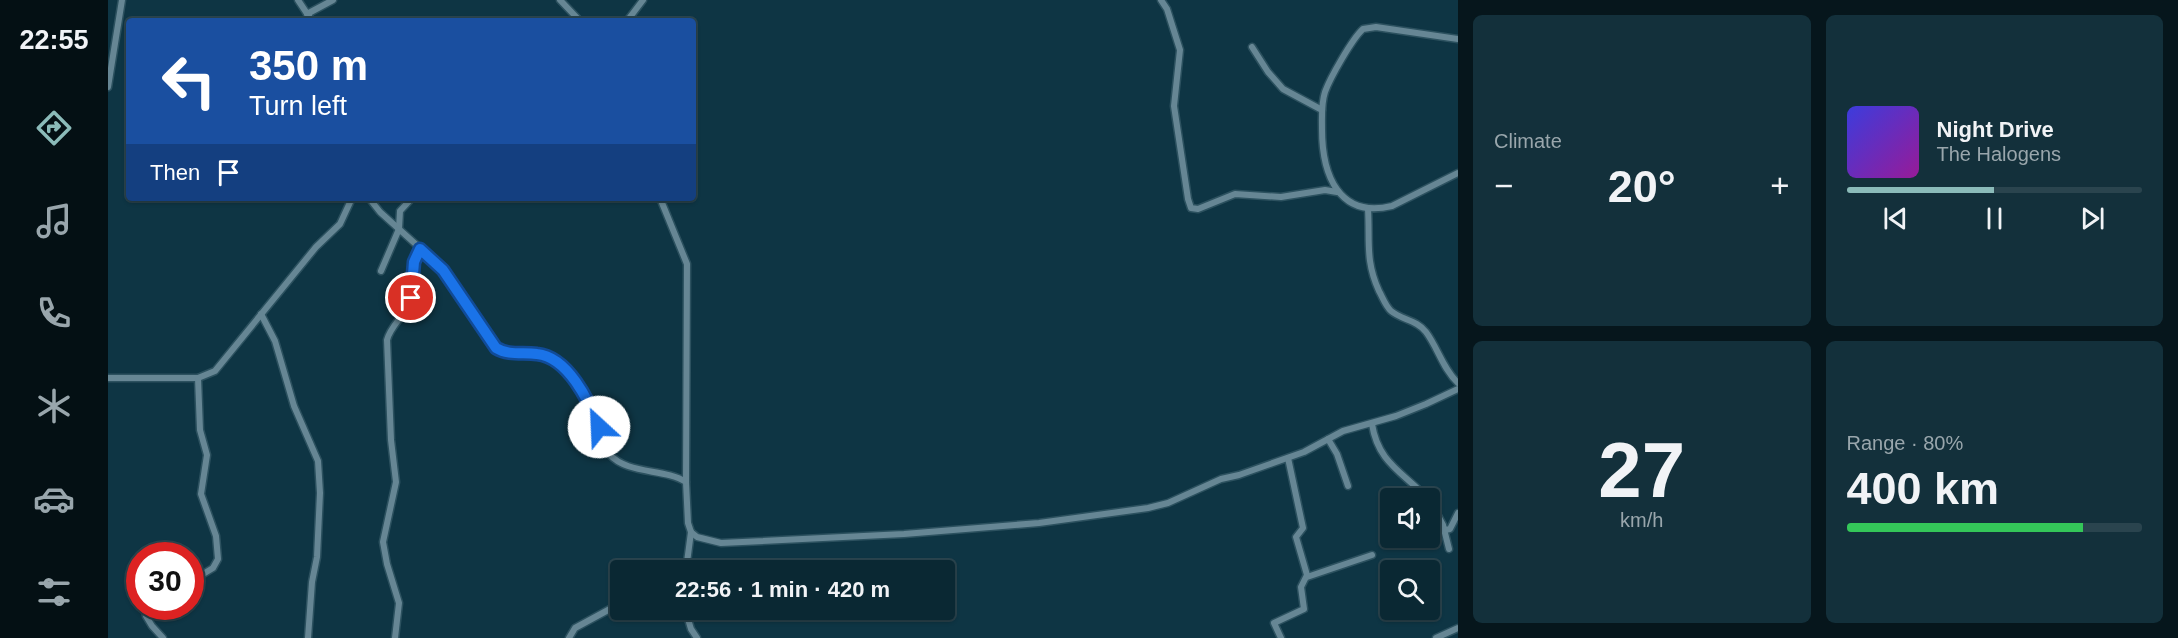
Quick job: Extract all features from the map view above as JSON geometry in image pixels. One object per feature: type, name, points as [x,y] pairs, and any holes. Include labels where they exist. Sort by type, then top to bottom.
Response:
[{"type":"street","points":[[108,87],[122,0]]},
{"type":"street","points":[[298,0],[310,18]]},
{"type":"street","points":[[307,14],[333,0]]},
{"type":"street","points":[[560,0],[577,18]]},
{"type":"street","points":[[629,18],[643,0]]},
{"type":"street","points":[[1161,0],[1166,7],[1180,50],[1174,106],[1191,208],[1198,209],[1235,194],[1281,197],[1325,190],[1337,192],[1355,204],[1368,209],[1382,208],[1404,201],[1458,173]]},
{"type":"street","points":[[1337,192],[1323,155],[1324,93],[1363,29],[1376,27],[1458,39]]},
{"type":"street","points":[[1252,46],[1268,72],[1283,89],[1322,110]]},
{"type":"street","points":[[108,378],[198,378],[208,375],[219,367],[312,253],[340,224],[351,201]]},
{"type":"street","points":[[371,201],[380,212],[443,270],[496,348],[510,353],[542,354],[551,357],[563,366],[593,411],[603,444],[610,455],[630,466],[686,482]]},
{"type":"street","points":[[381,271],[399,229],[400,211],[409,201]]},
{"type":"street","points":[[661,201],[682,249],[687,271],[686,482],[688,523],[691,532],[687,560]]},
{"type":"street","points":[[1368,209],[1368,257],[1385,303],[1395,313],[1423,328],[1458,383]]},
{"type":"street","points":[[394,638],[399,603],[383,543],[396,482],[391,440],[387,340],[392,326],[409,304],[414,262],[420,249]]},
{"type":"street","points":[[261,315],[275,341],[294,406],[318,461],[320,493],[317,556],[312,582],[308,638]]},
{"type":"street","points":[[198,378],[200,430],[207,455],[201,494],[216,536],[218,560],[213,568],[204,573]]},
{"type":"street","points":[[691,532],[709,541],[753,543],[913,534],[1066,520],[1157,506],[1221,479],[1288,458],[1353,427],[1372,424],[1426,404],[1458,389]]},
{"type":"street","points":[[1372,424],[1377,443],[1391,465],[1415,488]]},
{"type":"street","points":[[1328,439],[1337,454],[1348,486]]},
{"type":"street","points":[[1288,458],[1303,528],[1296,537],[1307,577]]},
{"type":"street","points":[[1444,530],[1450,529],[1458,513]]},
{"type":"street","points":[[1440,519],[1449,549]]},
{"type":"street","points":[[1281,638],[1274,623],[1305,609],[1300,587],[1307,577],[1372,555]]},
{"type":"street","points":[[569,638],[575,628],[610,609]]},
{"type":"street","points":[[149,620],[164,638]]},
{"type":"street","points":[[688,620],[697,638]]},
{"type":"street","points":[[1436,638],[1458,628]]},
{"type":"route","points":[[411,298],[414,262],[420,249],[436,261],[443,270],[496,348],[502,352],[542,354],[551,357],[563,366],[593,411],[599,427]]}]
